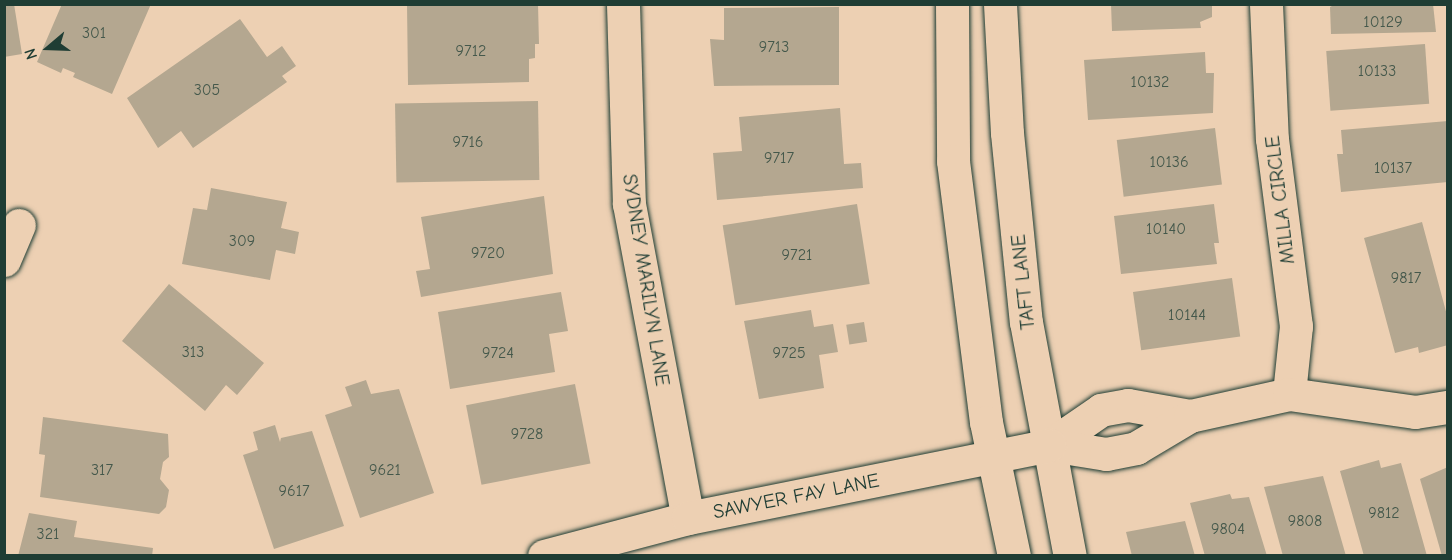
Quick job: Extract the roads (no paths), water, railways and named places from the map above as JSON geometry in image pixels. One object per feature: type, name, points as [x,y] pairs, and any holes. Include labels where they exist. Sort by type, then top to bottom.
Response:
[{"type":"street","name":"SYDNEY MARILYN LANE","points":[[623,4],[629,204],[688,518]]},
{"type":"street","points":[[952,4],[954,161],[992,457],[1014,555]]},
{"type":"street","name":"TAFT LANE","points":[[1000,4],[1026,322],[1070,555]]},
{"type":"street","name":"MILLA CIRCLE","points":[[1266,4],[1272,139],[1296,326],[1288,394]]},
{"type":"street","points":[[4,260],[19,225]]},
{"type":"street","points":[[1050,445],[1106,454],[1136,448],[1190,416],[1288,394],[1415,412],[1448,407]]},
{"type":"street","points":[[1050,445],[1101,410],[1128,405],[1190,416]]},
{"type":"street","name":"SAWYER FAY LANE","points":[[544,555],[688,518],[1050,445]]}]
